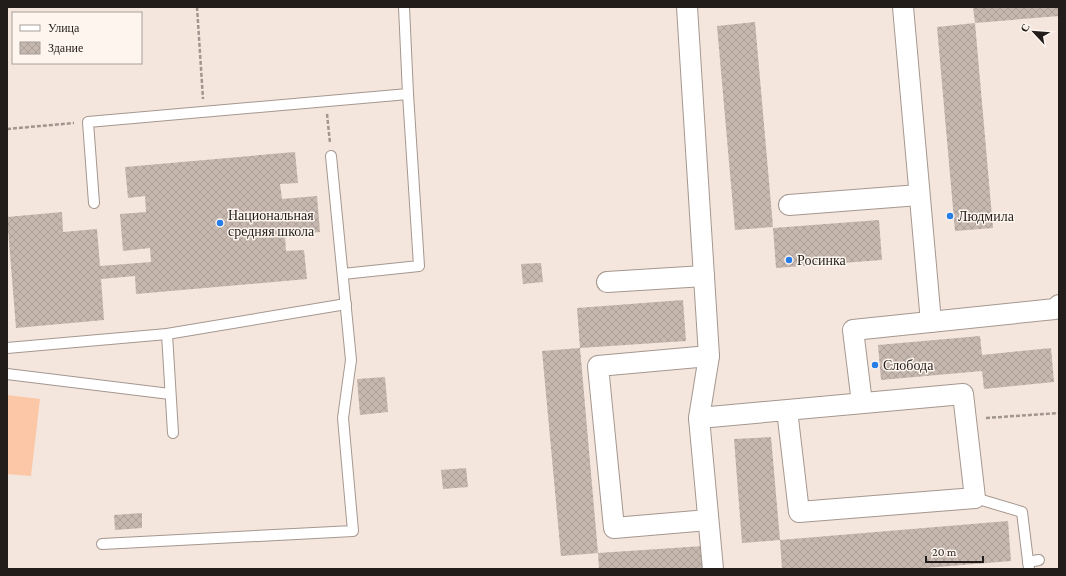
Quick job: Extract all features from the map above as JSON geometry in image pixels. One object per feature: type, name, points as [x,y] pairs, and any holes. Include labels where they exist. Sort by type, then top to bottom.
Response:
[{"type":"street","points":[[687,7],[709,356],[699,418],[713,569]]},
{"type":"street","points":[[903,7],[931,322]]},
{"type":"street","points":[[789,206],[919,195]]},
{"type":"street","points":[[607,282],[704,276]]},
{"type":"street","points":[[862,403],[853,330],[1055,309],[1059,305]]},
{"type":"street","points":[[708,520],[614,528],[598,366],[709,356]]},
{"type":"street","points":[[699,418],[862,403],[963,394],[975,498],[799,512],[787,410]]},
{"type":"lane","points":[[343,274],[419,266],[404,7]]},
{"type":"lane","points":[[94,202],[88,122],[408,94]]},
{"type":"lane","points":[[102,544],[353,530],[343,418],[351,360],[331,156]]},
{"type":"lane","points":[[7,348],[166,334],[346,304]]},
{"type":"lane","points":[[166,334],[173,433]]},
{"type":"lane","points":[[7,374],[170,394]]},
{"type":"lane","points":[[975,498],[1022,512],[1029,565],[1039,560]]},
{"type":"path","points":[[197,7],[204,111]]},
{"type":"path","points":[[326,101],[331,156]]},
{"type":"path","points":[[7,129],[88,122]]},
{"type":"path","points":[[966,420],[1059,413]]},
{"type":"shaded area","points":[[7,395],[40,399],[31,476],[7,474]]},
{"type":"building","points":[[973,7],[1059,7],[1059,16],[975,23]]},
{"type":"building","points":[[755,22],[773,227],[735,230],[717,26]]},
{"type":"building","points":[[975,23],[993,228],[955,231],[937,27]]},
{"type":"building","name":"Национальная средняя школа","points":[[295,152],[298,183],[280,184],[282,199],[317,196],[320,232],[285,235],[286,251],[304,250],[307,279],[136,294],[135,276],[101,279],[104,320],[16,328],[7,217],[62,212],[63,232],[97,229],[100,266],[151,262],[150,248],[123,251],[120,214],[146,212],[145,196],[128,198],[125,167]]},
{"type":"building","points":[[879,220],[882,260],[776,268],[773,228]]},
{"type":"building","points":[[541,263],[543,282],[523,284],[521,264]]},
{"type":"building","points":[[683,300],[686,341],[580,348],[577,308]]},
{"type":"building","points":[[980,336],[982,355],[1051,348],[1054,382],[984,389],[982,371],[881,380],[878,345]]},
{"type":"building","points":[[580,348],[598,553],[561,556],[542,351]]},
{"type":"building","points":[[385,377],[388,412],[360,415],[357,379]]},
{"type":"building","points":[[771,437],[780,540],[742,543],[734,439]]},
{"type":"building","points":[[466,468],[468,487],[443,489],[441,470]]},
{"type":"building","points":[[142,513],[142,528],[115,530],[114,515]]},
{"type":"building","points":[[1008,521],[1011,561],[914,569],[782,569],[780,540]]},
{"type":"building","points":[[703,546],[705,569],[599,569],[598,553]]},
{"type":"place","name":"Людмила","points":[[950,216]]},
{"type":"place","name":"Национальная средняя школа","points":[[220,223]]},
{"type":"place","name":"Росинка","points":[[789,260]]},
{"type":"place","name":"Слобода","points":[[875,365]]}]
